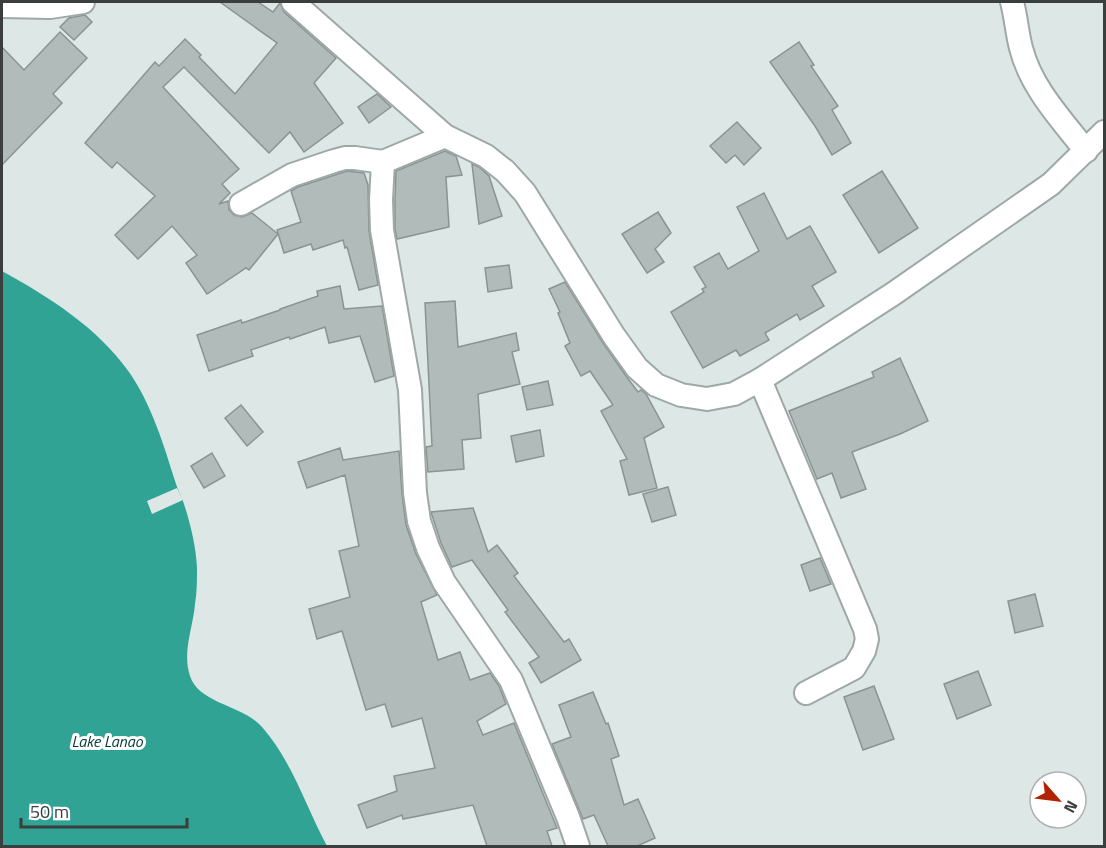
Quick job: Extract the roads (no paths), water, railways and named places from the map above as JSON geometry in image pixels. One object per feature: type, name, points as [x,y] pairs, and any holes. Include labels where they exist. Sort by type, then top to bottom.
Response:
[{"type":"street","points":[[2,6],[50,7],[83,2]]},
{"type":"street","points":[[292,2],[445,136],[486,156],[505,171],[525,193],[614,336],[637,368],[656,385],[681,395],[707,399],[734,394],[760,380],[893,294],[1051,184],[1104,132]]},
{"type":"street","points":[[1012,2],[1021,49],[1032,78],[1086,151]]},
{"type":"street","points":[[241,204],[292,175],[324,164],[345,158],[383,162],[445,136]]},
{"type":"street","points":[[383,162],[382,230],[410,390],[415,493],[419,521],[428,548],[444,582],[511,681],[578,846]]},
{"type":"street","points":[[760,380],[865,629],[867,639],[864,651],[854,668],[806,693]]},
{"type":"water","name":"Lake Lanao","points":[[2,271],[37,291],[87,327],[116,356],[137,385],[162,441],[186,509],[194,543],[197,582],[187,658],[190,676],[202,693],[254,720],[273,740],[290,769],[327,846],[2,846]]}]
